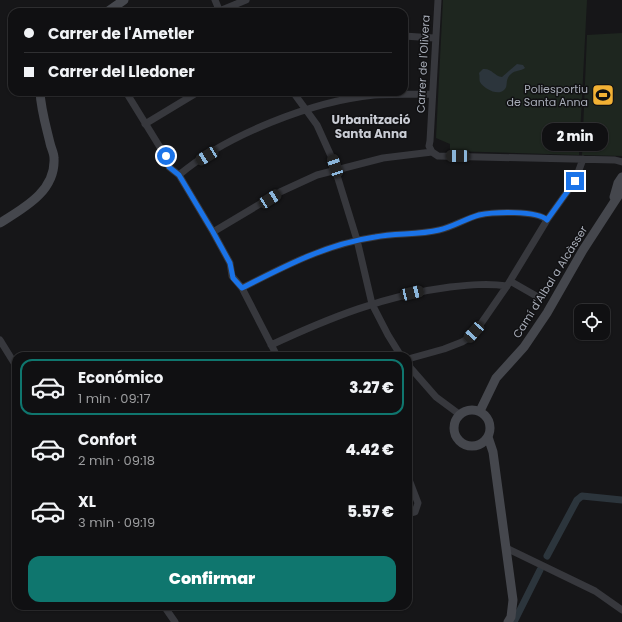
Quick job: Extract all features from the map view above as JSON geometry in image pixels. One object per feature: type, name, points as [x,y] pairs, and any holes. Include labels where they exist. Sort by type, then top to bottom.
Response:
[{"type":"street","points":[[113,8],[124,0]]},
{"type":"street","points":[[228,8],[246,0]]},
{"type":"street","name":"Carrer de l'Olivera","points":[[432,152],[429,146],[434,38],[438,0]]},
{"type":"street","points":[[408,36],[434,38]]},
{"type":"street","points":[[408,94],[432,94]]},
{"type":"street","points":[[0,223],[29,205],[41,195],[51,178],[54,158],[40,96]]},
{"type":"street","points":[[128,96],[166,156],[170,170],[179,175],[213,232],[230,263],[233,278],[242,288],[275,352]]},
{"type":"street","points":[[145,124],[191,96]]},
{"type":"street","points":[[297,96],[317,125],[336,170],[357,240],[372,304],[388,335],[399,352]]},
{"type":"street","points":[[179,175],[228,143],[265,125],[324,104],[368,96]]},
{"type":"street","points":[[213,232],[249,212],[280,192],[317,175],[383,158],[432,152],[438,156],[615,160],[622,162]]},
{"type":"street","points":[[412,358],[444,349],[467,339],[480,325],[509,284],[547,220],[575,181],[583,159]]},
{"type":"street","name":"Camí d'Albal a Alcàsser","points":[[612,204],[618,183],[622,177]]},
{"type":"street","name":"Camí d'Albal a Alcàsser","points":[[480,411],[496,378],[524,347],[547,313],[612,204],[622,190]]},
{"type":"street","points":[[242,288],[315,253],[357,240],[376,236],[439,230],[489,213],[534,214],[543,216],[547,220]]},
{"type":"street","points":[[271,345],[336,316],[372,304],[424,290],[480,284],[509,284],[538,297]]},
{"type":"street","points":[[0,341],[12,360]]},
{"type":"street","points":[[412,370],[436,397],[458,414]]},
{"type":"street","points":[[469,409],[480,411],[489,420],[490,432],[488,437],[477,445],[465,445],[456,437],[453,425],[458,414],[469,409]]},
{"type":"street","points":[[488,437],[495,464],[513,600],[511,617],[508,622]]},
{"type":"street","points":[[477,445],[488,453],[495,464]]},
{"type":"street","points":[[412,486],[418,499],[418,506],[412,513]]},
{"type":"street","points":[[506,548],[595,591],[622,610]]},
{"type":"street","points":[[167,610],[175,622]]},
{"type":"shaded area","points":[[443,0],[587,0],[579,155],[450,151],[450,144],[436,138]]},
{"type":"shaded area","name":"Poliesportiu de Santa Anna","points":[[622,33],[622,156],[582,155],[587,35]]},
{"type":"shaded area","points":[[517,64],[523,65],[525,68],[514,72],[509,76],[506,87],[501,92],[491,91],[480,82],[479,73],[483,69],[489,70],[502,77]]},
{"type":"waterway","points":[[547,556],[577,500],[582,496],[622,500]]},
{"type":"waterway","points":[[514,622],[540,570]]},
{"type":"place","name":"Poliesportiu de Santa Anna","points":[[603,95]]},
{"type":"district","name":"Urbanització Santa Anna","points":[[371,127]]},
{"type":"route","points":[[166,156],[170,170],[179,175],[230,263],[233,278],[242,288],[283,267],[315,253],[357,240],[376,236],[439,230],[489,213],[534,214],[543,216],[547,220],[575,181]]}]
